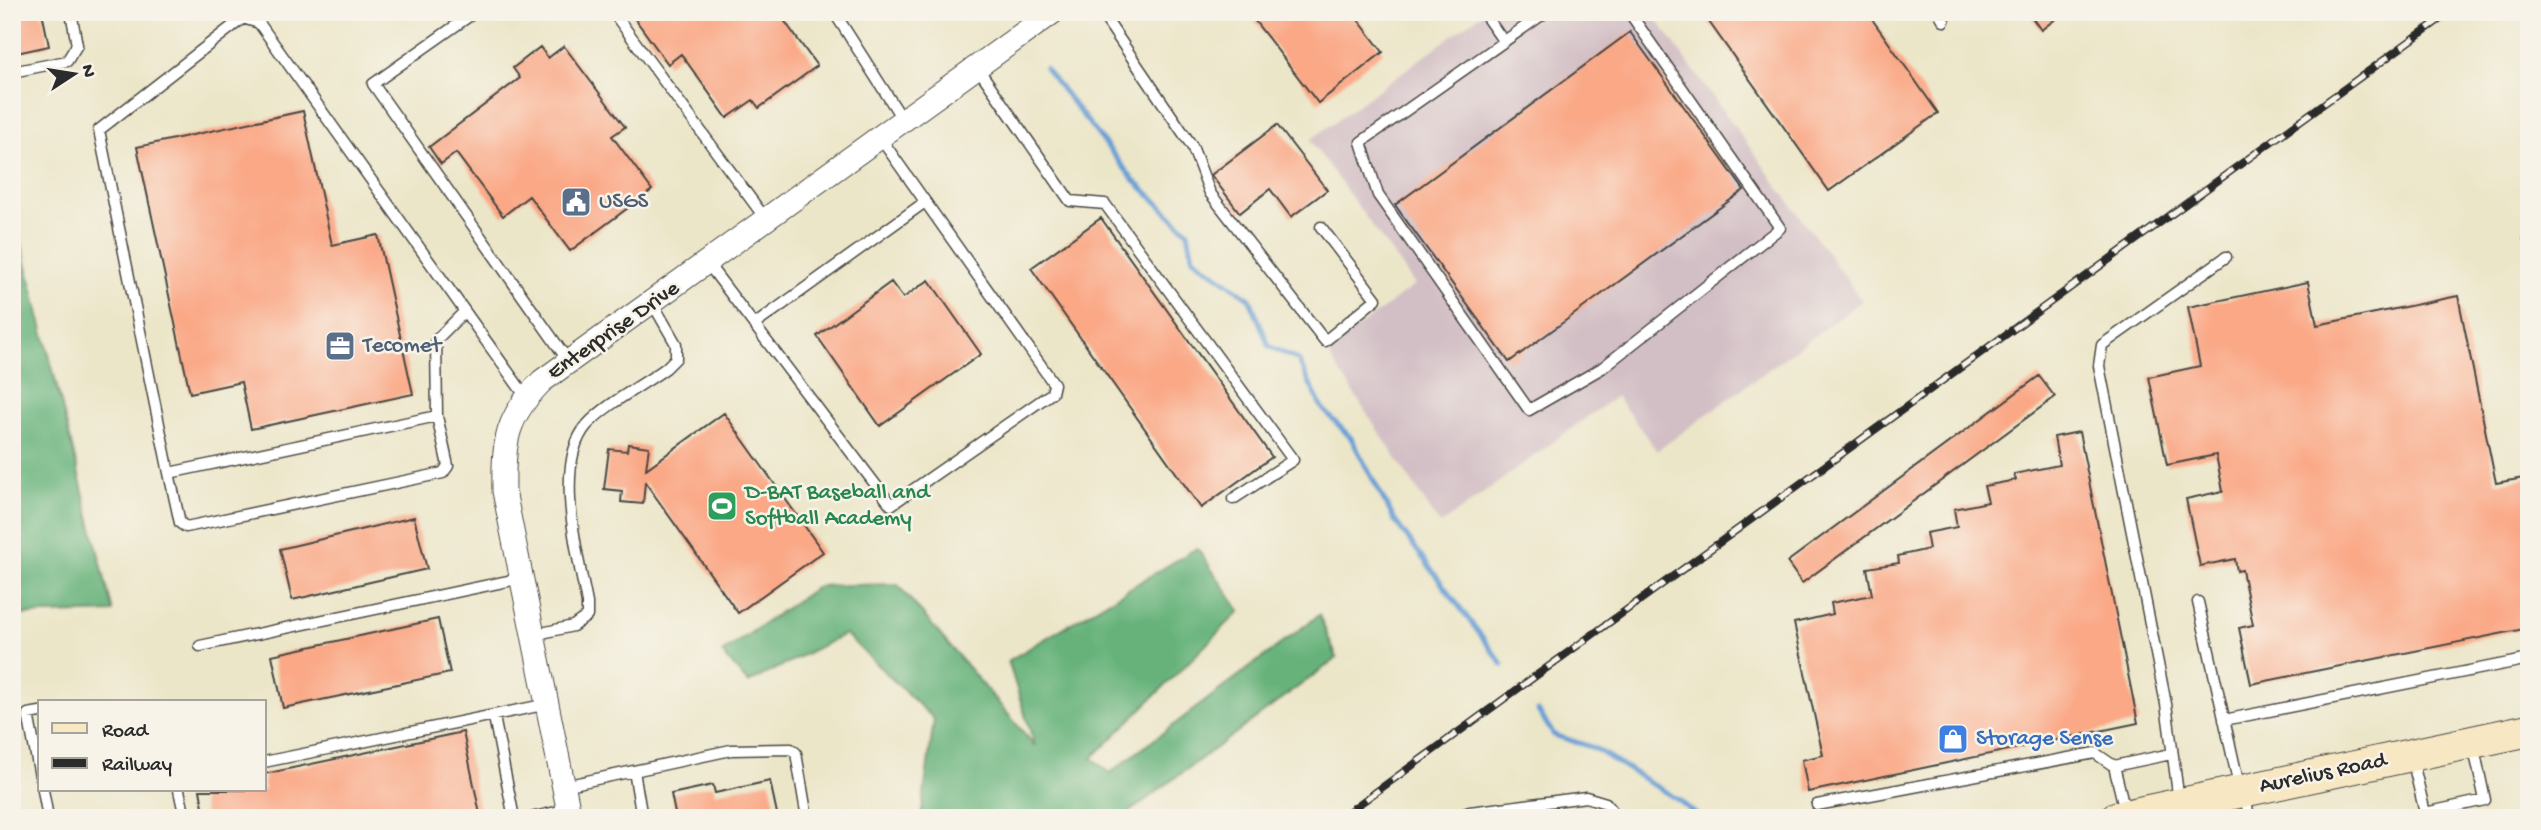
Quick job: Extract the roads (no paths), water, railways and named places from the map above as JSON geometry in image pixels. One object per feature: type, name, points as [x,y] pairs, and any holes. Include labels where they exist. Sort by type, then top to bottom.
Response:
[{"type":"street","name":"Enterprise Drive","points":[[569,813],[504,491],[503,451],[512,419],[526,397],[569,362],[653,304],[1053,12]]},
{"type":"street","name":"Aurelius Road","points":[[2121,817],[2180,804],[2244,800],[2411,755],[2529,730]]},
{"type":"lane","points":[[12,72],[68,61],[77,45],[71,12]]},
{"type":"lane","points":[[475,12],[373,84],[569,362]]},
{"type":"lane","points":[[613,12],[767,221]]},
{"type":"lane","points":[[834,12],[903,120]]},
{"type":"lane","points":[[1101,12],[1192,146],[1210,193],[1325,341],[1376,299],[1321,227]]},
{"type":"lane","points":[[1483,12],[1504,42]]},
{"type":"lane","points":[[1546,12],[1360,142],[1378,195],[1529,410],[1602,368],[1780,228],[1629,12]]},
{"type":"lane","points":[[464,312],[436,340],[437,416],[448,466],[443,473],[186,527],[180,523],[169,473],[99,130],[243,18],[259,23],[526,397]]},
{"type":"lane","points":[[977,67],[1070,201],[1105,204],[1293,460],[1233,499]]},
{"type":"lane","points":[[708,264],[891,505],[1052,393],[1054,384],[881,139]]},
{"type":"lane","points":[[754,325],[925,202]]},
{"type":"lane","points":[[2529,205],[2529,240]]},
{"type":"lane","points":[[2180,804],[2166,704],[2099,366],[2102,345],[2226,257]]},
{"type":"lane","points":[[533,635],[573,626],[587,616],[587,603],[569,508],[569,491],[578,438],[589,423],[676,358],[676,344],[653,304]]},
{"type":"lane","points":[[169,473],[437,416]]},
{"type":"lane","points":[[200,646],[522,578]]},
{"type":"lane","points":[[2198,602],[2244,800]]},
{"type":"lane","points":[[2224,720],[2529,659]]},
{"type":"lane","points":[[266,762],[548,704]]},
{"type":"lane","points":[[38,712],[28,714],[38,766]]},
{"type":"lane","points":[[494,717],[514,818]]},
{"type":"lane","points":[[2411,755],[2425,813],[2486,800],[2472,742]]},
{"type":"lane","points":[[564,786],[731,750],[791,749],[796,753],[807,818]]},
{"type":"lane","points":[[1817,805],[2095,752],[2114,766],[2121,817]]},
{"type":"lane","points":[[2114,766],[2171,754]]},
{"type":"lane","points":[[634,771],[642,818]]},
{"type":"lane","points":[[46,792],[48,818]]},
{"type":"lane","points":[[179,792],[185,818]]},
{"type":"lane","points":[[1453,818],[1470,812],[1586,797],[1606,803],[1618,818]]},
{"type":"lane","points":[[531,818],[569,813]]},
{"type":"waterway","points":[[1045,68],[1133,179],[1188,232],[1193,258],[1250,299],[1269,346],[1298,360],[1322,408],[1351,438],[1395,521],[1503,665]]},
{"type":"waterway","points":[[1538,711],[1554,735],[1594,748],[1680,801],[1700,818]]},
{"type":"railway","points":[[1340,818],[2450,12]]},
{"type":"place","name":"USGS","points":[[576,202]]},
{"type":"place","name":"Tecomet","points":[[340,346]]},
{"type":"place","name":"D-BAT Baseball and Softball Academy","points":[[722,506]]},
{"type":"place","name":"Storage Sense","points":[[1953,739]]}]
